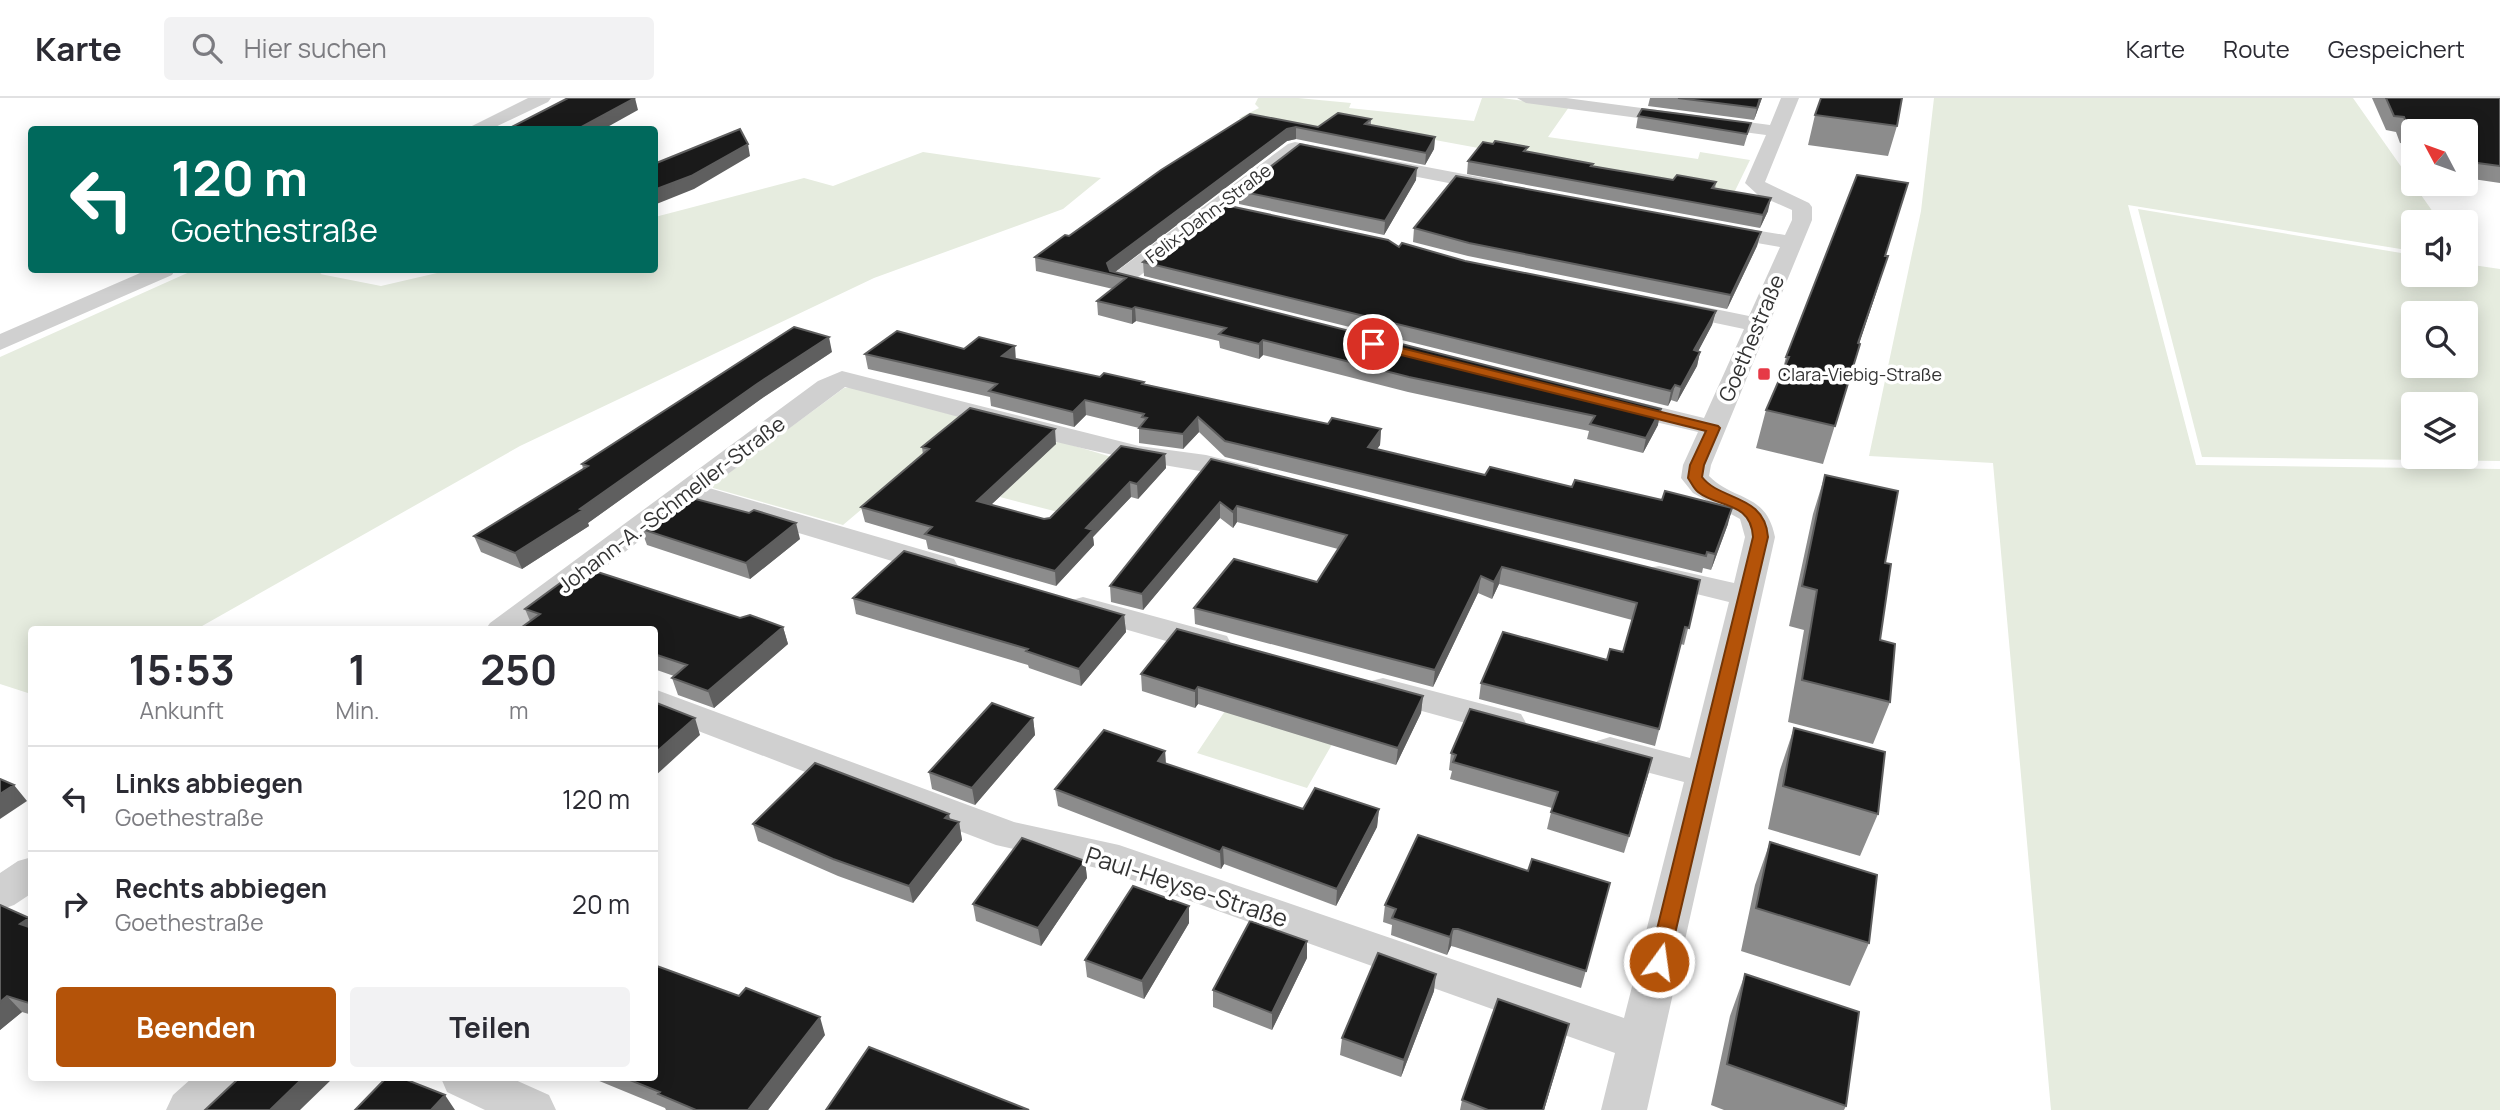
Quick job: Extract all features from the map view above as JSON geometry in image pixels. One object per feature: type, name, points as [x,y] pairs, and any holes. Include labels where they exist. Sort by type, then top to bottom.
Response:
[{"type":"street","points":[[482,126],[542,98]]},
{"type":"street","points":[[1526,98],[1777,131]]},
{"type":"street","name":"Goethestraße","points":[[1624,1110],[1760,537],[1760,526],[1740,503],[1704,490],[1695,478],[1697,465],[1802,220],[1802,207],[1758,188],[1755,183],[1790,98]]},
{"type":"street","name":"Felix-Dahn-Straße","points":[[1148,286],[1121,279],[1295,148],[1510,189]]},
{"type":"street","points":[[1215,207],[1242,213]]},
{"type":"street","points":[[1698,226],[1792,243]]},
{"type":"street","points":[[0,343],[157,273]]},
{"type":"street","points":[[1650,303],[1756,324]]},
{"type":"street","name":"Johann-A.-Schmeller-Straße","points":[[506,626],[827,386],[842,379],[859,381],[1139,454],[1206,463],[1273,480]]},
{"type":"street","points":[[1592,398],[1713,428]]},
{"type":"street","points":[[689,491],[970,574]]},
{"type":"street","points":[[1637,570],[1746,596]]},
{"type":"street","points":[[1050,597],[1250,653]]},
{"type":"street","points":[[1357,682],[1544,732]]},
{"type":"street","name":"Paul-Heyse-Straße","points":[[658,703],[1009,835],[1105,855],[1640,1043]]},
{"type":"street","points":[[1584,743],[1704,775]]},
{"type":"street","points":[[189,1110],[221,1081]]},
{"type":"street","points":[[470,1081],[533,1110]]},
{"type":"shaded area","points":[[1258,98],[1298,98],[1351,103],[1349,108],[1474,121],[1482,98],[1502,98],[1569,107],[1548,137],[1698,159],[1700,152],[1750,160],[1733,195],[1337,122],[1323,132],[1239,118],[1259,108],[1255,104]]},
{"type":"shaded area","points":[[1934,98],[2353,98],[2401,166],[2401,196],[2422,196],[2432,210],[2401,210],[2401,249],[2128,205],[2196,465],[2500,469],[2500,1110],[2051,1110],[1993,463],[1869,456],[1921,211]]},
{"type":"shaded area","points":[[923,152],[1101,178],[1063,209],[874,278],[520,446],[202,626],[28,626],[28,693],[0,684],[0,357],[187,273],[322,273],[381,286],[437,273],[658,273],[658,216],[804,178],[833,186]]},
{"type":"shaded area","points":[[2138,209],[2401,253],[2401,287],[2478,287],[2478,266],[2500,269],[2500,461],[2478,461],[2478,392],[2401,392],[2401,460],[2202,457]]},
{"type":"shaded area","points":[[852,387],[968,419],[843,525],[713,488],[712,485],[844,388]]},
{"type":"shaded area","points":[[1058,441],[1115,458],[1058,512],[1000,497]]},
{"type":"shaded area","points":[[1253,669],[1358,699],[1307,788],[1197,753]]},
{"type":"building","points":[[568,98],[635,98],[583,126],[514,126]]},
{"type":"building","points":[[1678,98],[1760,98],[1757,108]]},
{"type":"building","points":[[1821,98],[1902,98],[1897,126],[1815,115]]},
{"type":"building","points":[[2386,98],[2500,98],[2500,166],[2478,163],[2478,119],[2405,119],[2394,116]]},
{"type":"building","points":[[1642,109],[1751,123],[1747,134],[1638,116]]},
{"type":"building","points":[[1338,113],[1371,119],[1365,124],[1435,137],[1426,153],[1296,127],[1287,129],[1107,263],[1110,271],[1661,409],[1646,438],[1590,424],[1595,416],[1409,377],[1263,340],[1259,344],[1219,334],[1226,328],[1097,301],[1126,278],[1035,257],[1161,170],[1250,114],[1318,127]]},
{"type":"building","points":[[740,129],[748,144],[691,176],[658,188],[658,162]]},
{"type":"building","points":[[1495,141],[1528,147],[1524,151],[1593,164],[1591,166],[1673,180],[1677,175],[1716,182],[1712,188],[1771,198],[1763,215],[1468,161],[1483,142],[1493,144]]},
{"type":"building","points":[[1300,144],[1417,168],[1385,221],[1239,191]]},
{"type":"building","points":[[1857,175],[1908,183],[1835,426],[1766,410],[1789,357],[1786,357]]},
{"type":"building","points":[[1456,176],[1761,232],[1731,295],[1469,243],[1414,228]]},
{"type":"building","points":[[1220,204],[1388,240],[1399,247],[1402,243],[1465,261],[1716,311],[1694,350],[1700,352],[1681,387],[1675,385],[1671,391],[1143,262]]},
{"type":"building","points":[[794,327],[829,337],[757,384],[580,509],[583,510],[515,553],[474,536],[588,466],[582,464]]},
{"type":"building","points":[[897,331],[964,349],[979,337],[1015,346],[1002,356],[1100,377],[1104,373],[1144,382],[1142,384],[1328,424],[1332,418],[1381,429],[1368,447],[1485,475],[1490,467],[1572,487],[1575,480],[1662,500],[1665,491],[1732,508],[1715,554],[1707,552],[1706,556],[1225,441],[1198,417],[1183,434],[1139,428],[1147,418],[1142,417],[1144,414],[1085,400],[1073,412],[989,391],[997,384],[865,354]]},
{"type":"building","points":[[970,408],[1055,429],[977,501],[1044,519],[1050,518],[1121,446],[1165,454],[1137,484],[1130,482],[1086,528],[1093,530],[1055,571],[925,534],[932,527],[861,507],[929,449],[922,447]]},
{"type":"building","points":[[1211,459],[1700,580],[1689,628],[1685,627],[1659,729],[1481,683],[1503,632],[1607,660],[1610,649],[1623,652],[1637,603],[1502,567],[1494,582],[1481,576],[1435,670],[1194,608],[1234,559],[1317,582],[1347,535],[1237,506],[1233,512],[1220,502],[1142,594],[1110,586]]},
{"type":"building","points":[[1825,475],[1898,491],[1885,563],[1891,564],[1880,640],[1895,644],[1890,702],[1802,680],[1817,590],[1802,586]]},
{"type":"building","points":[[684,496],[749,513],[754,510],[796,523],[746,563],[641,529]]},
{"type":"building","points":[[904,551],[1124,615],[1079,669],[1026,651],[1028,649],[853,598]]},
{"type":"building","points":[[582,567],[740,618],[750,615],[783,627],[708,691],[672,678],[687,665],[658,655],[658,626],[524,626],[540,614],[525,609]]},
{"type":"building","points":[[1177,629],[1423,696],[1398,748],[1198,687],[1195,691],[1141,674]]},
{"type":"building","points":[[992,703],[1033,718],[972,788],[929,772]]},
{"type":"building","points":[[658,704],[695,718],[658,750]]},
{"type":"building","points":[[1470,709],[1652,758],[1629,836],[1551,812],[1558,792],[1453,762],[1456,755],[1451,753]]},
{"type":"building","points":[[1794,728],[1885,752],[1878,814],[1783,786]]},
{"type":"building","points":[[1104,730],[1165,751],[1158,761],[1303,809],[1315,788],[1379,809],[1337,889],[1223,847],[1220,852],[1055,789]]},
{"type":"building","points":[[815,763],[949,814],[945,818],[959,822],[909,886],[833,859],[753,824]]},
{"type":"building","points":[[0,779],[14,785],[0,794]]},
{"type":"building","points":[[1418,835],[1528,871],[1532,859],[1610,883],[1586,971],[1458,929],[1453,929],[1450,937],[1392,918],[1396,909],[1385,905]]},
{"type":"building","points":[[1022,838],[1085,861],[1038,928],[973,904]]},
{"type":"building","points":[[1770,842],[1877,875],[1869,943],[1756,908]]},
{"type":"building","points":[[1133,886],[1189,906],[1142,981],[1085,960]]},
{"type":"building","points":[[0,905],[28,918],[20,924],[28,927],[28,1003],[7,996],[0,1002]]},
{"type":"building","points":[[1250,921],[1307,941],[1272,1013],[1213,990]]},
{"type":"building","points":[[1378,953],[1436,974],[1404,1060],[1342,1038]]},
{"type":"building","points":[[658,966],[739,996],[746,988],[820,1017],[748,1110],[696,1110],[658,1094],[660,1092],[632,1081],[658,1081]]},
{"type":"building","points":[[1745,974],[1859,1012],[1846,1106],[1727,1064]]},
{"type":"building","points":[[1498,999],[1569,1024],[1543,1110],[1488,1110],[1462,1100]]},
{"type":"building","points":[[869,1047],[1029,1110],[826,1110]]},
{"type":"building","points":[[236,1081],[300,1081],[270,1110],[205,1110]]},
{"type":"building","points":[[383,1081],[410,1081],[445,1095],[431,1110],[355,1110]]},
{"type":"place","name":"Clara-Viebig-Straße","points":[[1764,374]]},
{"type":"route","points":[[1373,344],[1713,428],[1697,465],[1695,478],[1704,490],[1740,503],[1753,514],[1760,526],[1760,537],[1659,962]]}]
